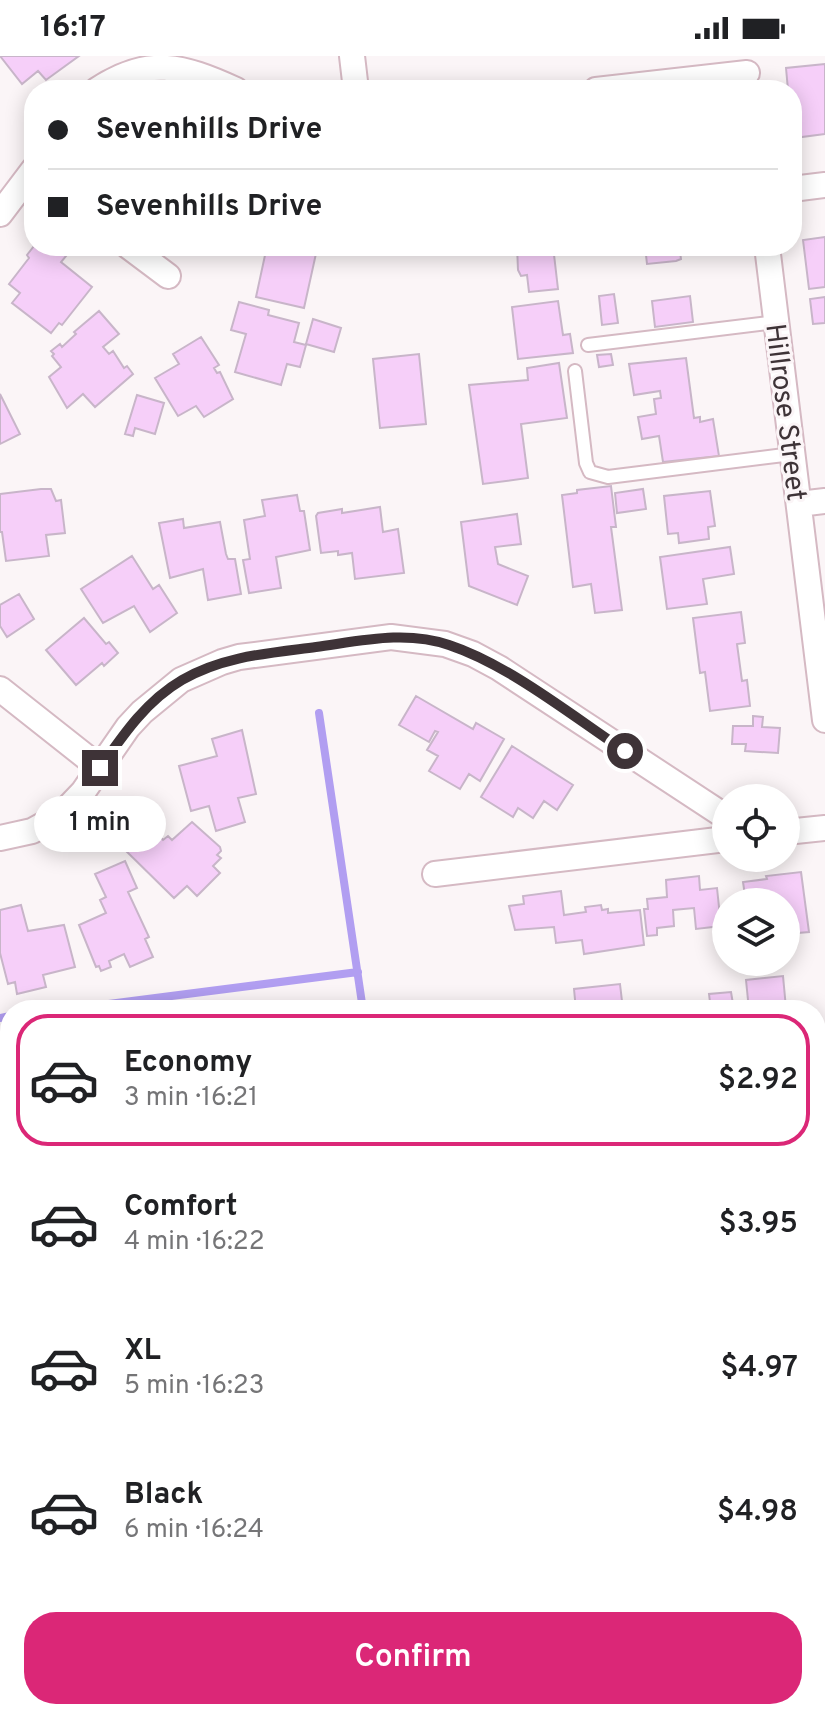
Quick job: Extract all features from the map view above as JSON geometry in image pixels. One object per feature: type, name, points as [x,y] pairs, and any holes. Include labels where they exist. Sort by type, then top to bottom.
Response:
[{"type":"street","points":[[352,56],[355,80]]},
{"type":"street","points":[[108,80],[132,65],[155,60],[181,65],[214,80]]},
{"type":"street","points":[[685,80],[747,73]]},
{"type":"street","points":[[0,214],[24,184]]},
{"type":"street","points":[[802,188],[825,185]]},
{"type":"street","points":[[141,256],[168,276]]},
{"type":"street","name":"Hillrose Street","points":[[768,256],[825,720]]},
{"type":"street","points":[[799,504],[825,501]]},
{"type":"street","points":[[0,838],[32,831],[61,815],[83,792],[142,712],[181,680],[239,657],[374,639],[410,638],[445,644],[473,654],[712,808]]},
{"type":"street","points":[[0,689],[100,768]]},
{"type":"street","points":[[800,831],[825,828]]},
{"type":"street","points":[[435,874],[712,841]]},
{"type":"lane","points":[[588,345],[776,322]]},
{"type":"lane","points":[[575,371],[586,463],[590,472],[598,476],[792,454]]},
{"type":"building","points":[[0,56],[79,56],[46,80],[38,71],[22,84]]},
{"type":"building","points":[[825,64],[825,134],[802,137],[802,80],[787,80],[786,68]]},
{"type":"building","points":[[825,237],[825,287],[809,289],[803,240]]},
{"type":"building","points":[[28,256],[66,256],[61,262],[92,287],[62,325],[59,323],[51,333],[12,303],[20,293],[9,284]]},
{"type":"building","points":[[265,256],[315,256],[304,308],[256,297]]},
{"type":"building","points":[[517,256],[554,256],[558,289],[529,292],[527,275],[521,276]]},
{"type":"building","points":[[646,256],[681,256],[676,261],[647,264]]},
{"type":"building","points":[[614,294],[618,323],[602,325],[599,296]]},
{"type":"building","points":[[690,296],[693,322],[655,327],[652,301]]},
{"type":"building","points":[[825,297],[825,323],[813,324],[810,299]]},
{"type":"building","points":[[558,301],[563,335],[570,334],[573,353],[518,359],[512,307]]},
{"type":"building","points":[[239,302],[269,310],[268,315],[299,323],[294,342],[306,345],[300,367],[287,364],[281,385],[235,372],[246,334],[231,330]]},
{"type":"building","points":[[99,311],[119,334],[103,347],[109,354],[113,351],[124,368],[127,366],[133,374],[95,407],[83,394],[67,408],[49,377],[61,367],[51,351],[60,344],[62,347]]},
{"type":"building","points":[[313,319],[341,328],[334,352],[306,344]]},
{"type":"building","points":[[201,337],[219,365],[214,368],[217,373],[220,372],[233,399],[204,417],[196,406],[178,416],[155,378],[179,364],[173,354]]},
{"type":"building","points":[[419,354],[426,424],[380,428],[373,359]]},
{"type":"building","points":[[611,354],[613,365],[599,367],[597,355]]},
{"type":"building","points":[[686,358],[694,418],[700,417],[700,422],[713,419],[719,456],[663,462],[659,436],[642,439],[638,417],[656,414],[654,399],[661,398],[660,391],[634,395],[629,364]]},
{"type":"building","points":[[559,363],[567,418],[521,424],[528,478],[483,484],[469,385],[528,380],[527,368]]},
{"type":"building","points":[[0,394],[20,434],[0,444]]},
{"type":"building","points":[[137,395],[164,403],[155,434],[135,428],[133,436],[125,434]]},
{"type":"building","points":[[611,486],[616,527],[611,527],[622,610],[595,613],[591,584],[573,587],[562,495]]},
{"type":"building","points":[[51,489],[56,501],[61,500],[65,533],[46,535],[49,556],[6,561],[0,532],[0,494]]},
{"type":"building","points":[[643,489],[646,509],[617,513],[615,493]]},
{"type":"building","points":[[710,491],[715,526],[708,527],[709,539],[679,543],[678,533],[668,534],[664,496]]},
{"type":"building","points":[[297,495],[300,511],[304,511],[310,550],[276,557],[281,588],[249,593],[243,560],[250,559],[244,520],[265,516],[262,500]]},
{"type":"building","points":[[380,507],[383,532],[398,529],[404,573],[355,579],[352,553],[321,553],[316,516],[342,509],[342,513]]},
{"type":"building","points":[[517,514],[521,544],[495,547],[498,564],[528,576],[517,605],[469,586],[461,522]]},
{"type":"building","points":[[183,519],[184,528],[220,522],[228,559],[235,559],[241,594],[208,600],[203,569],[170,578],[159,523]]},
{"type":"building","points":[[730,547],[734,574],[703,579],[707,604],[667,609],[660,557]]},
{"type":"building","points":[[132,556],[153,589],[159,585],[177,613],[150,632],[134,606],[103,623],[81,589]]},
{"type":"building","points":[[19,594],[34,619],[7,637],[0,626],[0,605]]},
{"type":"building","points":[[741,612],[745,643],[737,644],[742,681],[747,680],[750,706],[710,711],[705,672],[700,673],[693,618]]},
{"type":"building","points":[[84,618],[118,653],[76,685],[46,650]]},
{"type":"building","points":[[416,696],[473,729],[476,723],[504,739],[480,781],[469,774],[460,789],[429,771],[438,756],[427,750],[438,732],[435,731],[429,742],[399,725]]},
{"type":"building","points":[[753,716],[763,717],[762,727],[780,728],[778,753],[745,751],[746,744],[732,744],[733,726],[753,726]]},
{"type":"building","points":[[242,730],[256,794],[238,798],[245,822],[216,831],[209,806],[191,811],[179,766],[217,756],[212,739]]},
{"type":"building","points":[[512,746],[573,785],[557,810],[544,801],[533,818],[518,808],[513,817],[481,797]]},
{"type":"building","points":[[192,822],[220,847],[217,855],[221,858],[213,866],[220,873],[197,896],[187,886],[174,898],[121,846],[143,825],[146,828],[148,825],[163,840],[168,836],[172,840]]},
{"type":"building","points":[[125,861],[137,888],[128,892],[149,937],[145,939],[153,957],[130,967],[124,954],[109,961],[111,967],[101,971],[99,966],[96,967],[79,925],[106,913],[100,900],[106,897],[95,874]]},
{"type":"building","points":[[801,872],[809,932],[800,933],[800,888],[744,888],[743,882],[767,879],[766,876]]},
{"type":"building","points":[[699,876],[700,890],[712,889],[712,927],[696,929],[694,908],[673,910],[674,926],[657,928],[657,935],[647,936],[644,909],[648,909],[647,899],[667,897],[666,880]]},
{"type":"building","points":[[561,891],[564,915],[586,912],[585,907],[601,905],[602,910],[608,909],[608,913],[640,910],[644,945],[584,954],[582,940],[556,943],[554,927],[515,930],[509,906],[524,904],[523,896]]},
{"type":"building","points":[[21,905],[28,931],[64,925],[75,967],[43,975],[46,987],[17,994],[15,982],[8,984],[0,953],[0,910]]},
{"type":"building","points":[[783,976],[785,1000],[748,1000],[746,980]]},
{"type":"building","points":[[620,984],[622,1000],[575,1000],[574,989]]},
{"type":"building","points":[[731,992],[732,1000],[710,1000],[709,994]]},
{"type":"waterway","points":[[319,713],[362,1000]]},
{"type":"waterway","points":[[140,1000],[358,972]]},
{"type":"route","points":[[100,768],[142,712],[181,680],[205,669],[239,657],[391,637],[428,640],[473,654],[625,751]]}]
